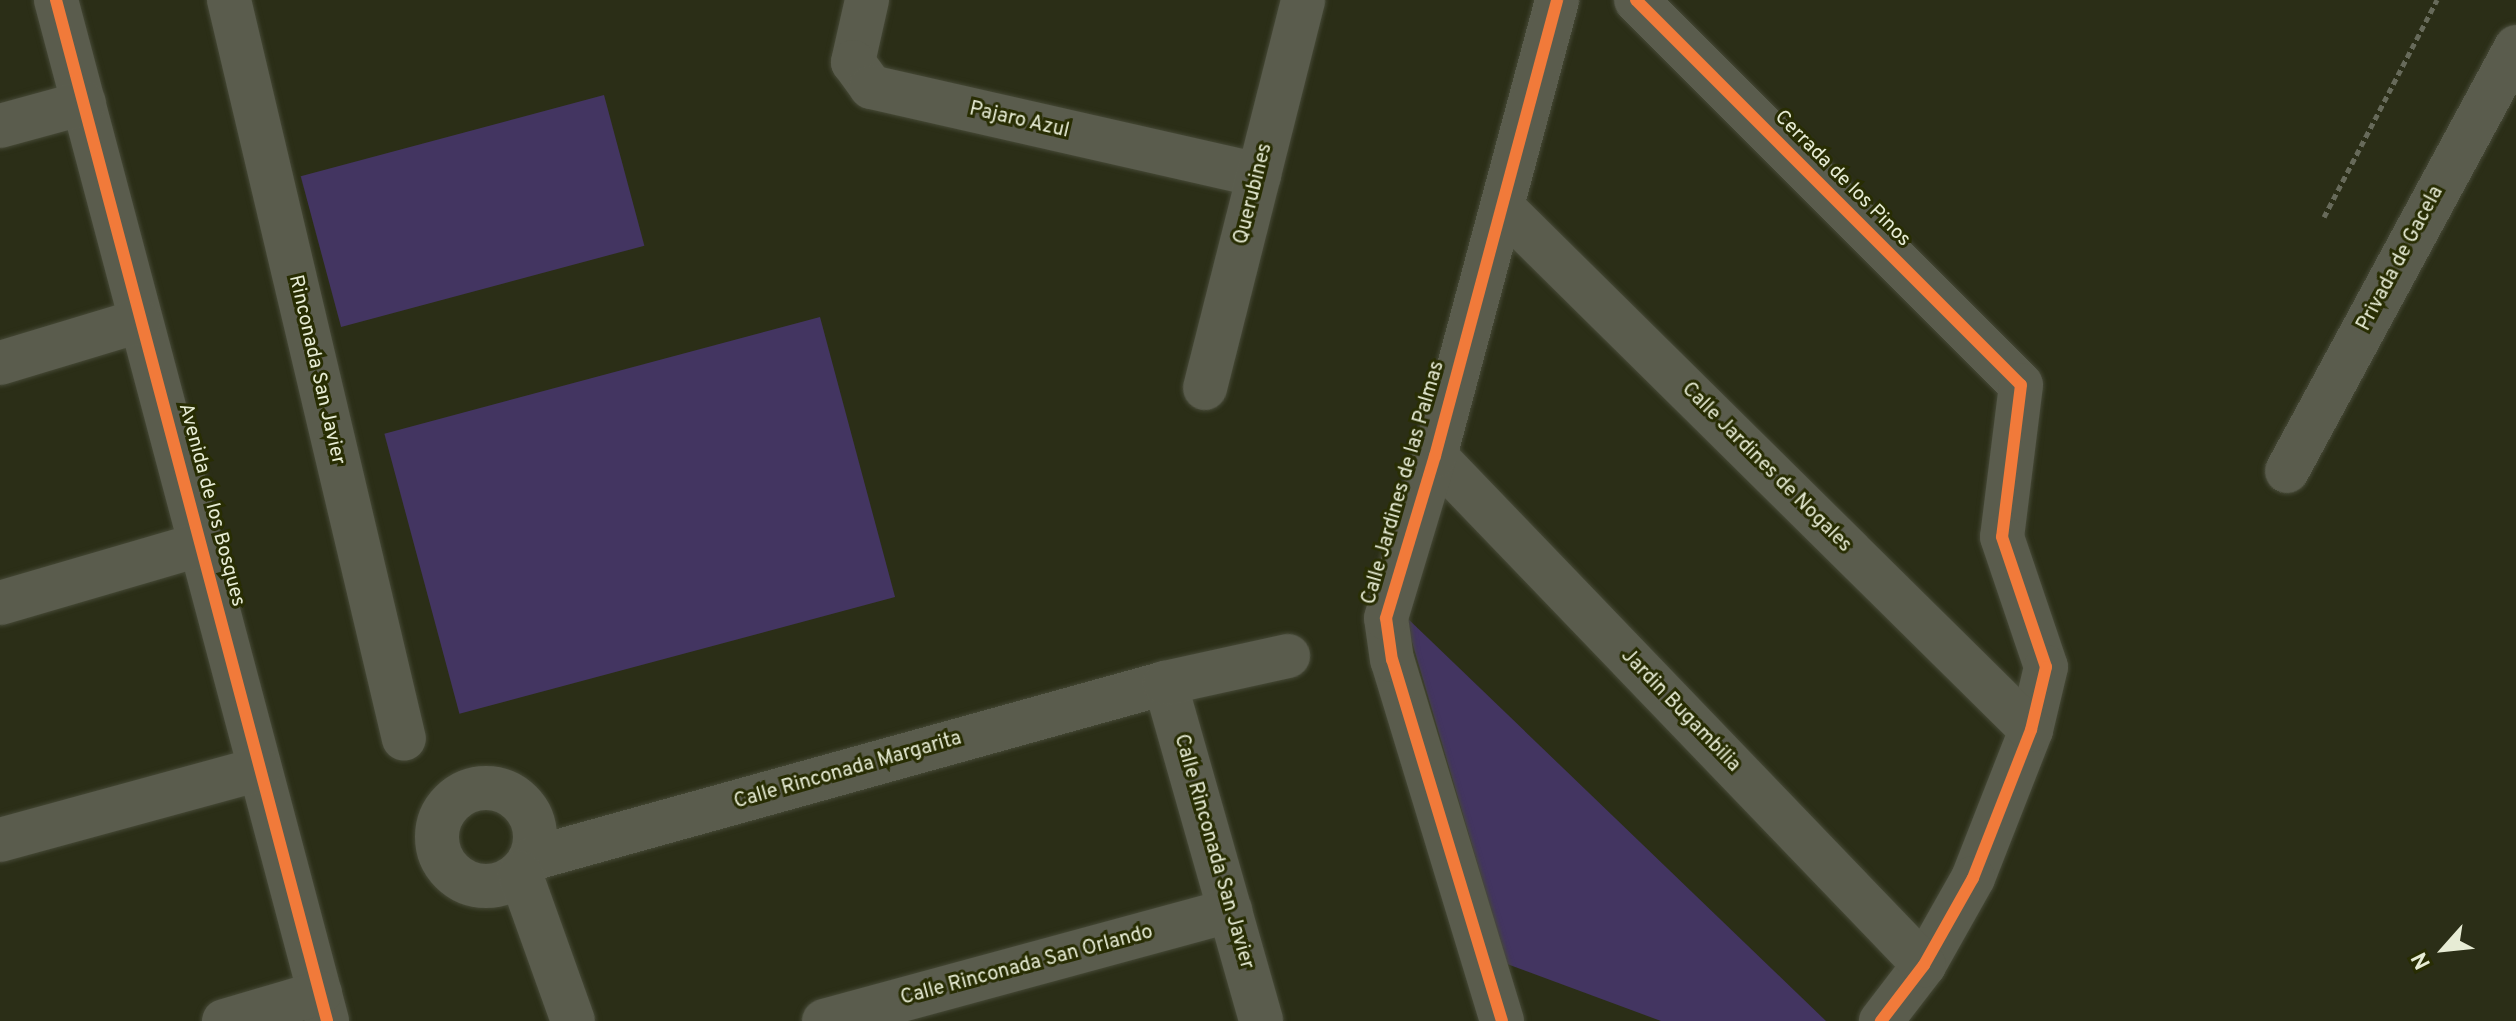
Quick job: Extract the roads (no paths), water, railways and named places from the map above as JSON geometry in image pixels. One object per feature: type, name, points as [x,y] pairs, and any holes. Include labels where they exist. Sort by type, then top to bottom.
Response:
[{"type":"street","name":"Avenida de los Bosques","points":[[56,0],[324,1007]]},
{"type":"street","name":"Rinconada San Javier","points":[[229,0],[404,739]]},
{"type":"street","name":"Pajaro Azul","points":[[867,0],[853,62],[871,87],[1259,175]]},
{"type":"street","name":"Querubines","points":[[1205,388],[1303,0]]},
{"type":"street","name":"Calle Jardines de las Palmas","points":[[1509,1018],[1392,660],[1386,618],[1435,456],[1557,0]]},
{"type":"street","name":"Cerrada de los Pinos","points":[[1636,0],[2021,385],[2002,537],[2046,667],[2031,730]]},
{"type":"street","name":"Privada de Gacela","points":[[2287,471],[2516,47]]},
{"type":"street","points":[[0,126],[84,103]]},
{"type":"street","name":"Calle Jardines de Nogales","points":[[1502,207],[2031,730]]},
{"type":"street","points":[[0,363],[139,321]]},
{"type":"street","name":"Jardin Bugambilia","points":[[1435,456],[1924,965]]},
{"type":"street","points":[[0,603],[202,544]]},
{"type":"street","name":"Calle Rinconada Margarita","points":[[573,1021],[526,866],[1165,683],[1288,656]]},
{"type":"street","name":"Calle Rinconada San Javier","points":[[1165,683],[1261,1021]]},
{"type":"street","points":[[1881,1021],[1924,965],[1973,878],[2031,730]]},
{"type":"street","points":[[0,840],[259,769]]},
{"type":"street","name":"Calle Rinconada San Orlando","points":[[824,1021],[1230,911]]},
{"type":"street","points":[[224,1021],[324,1007]]}]
